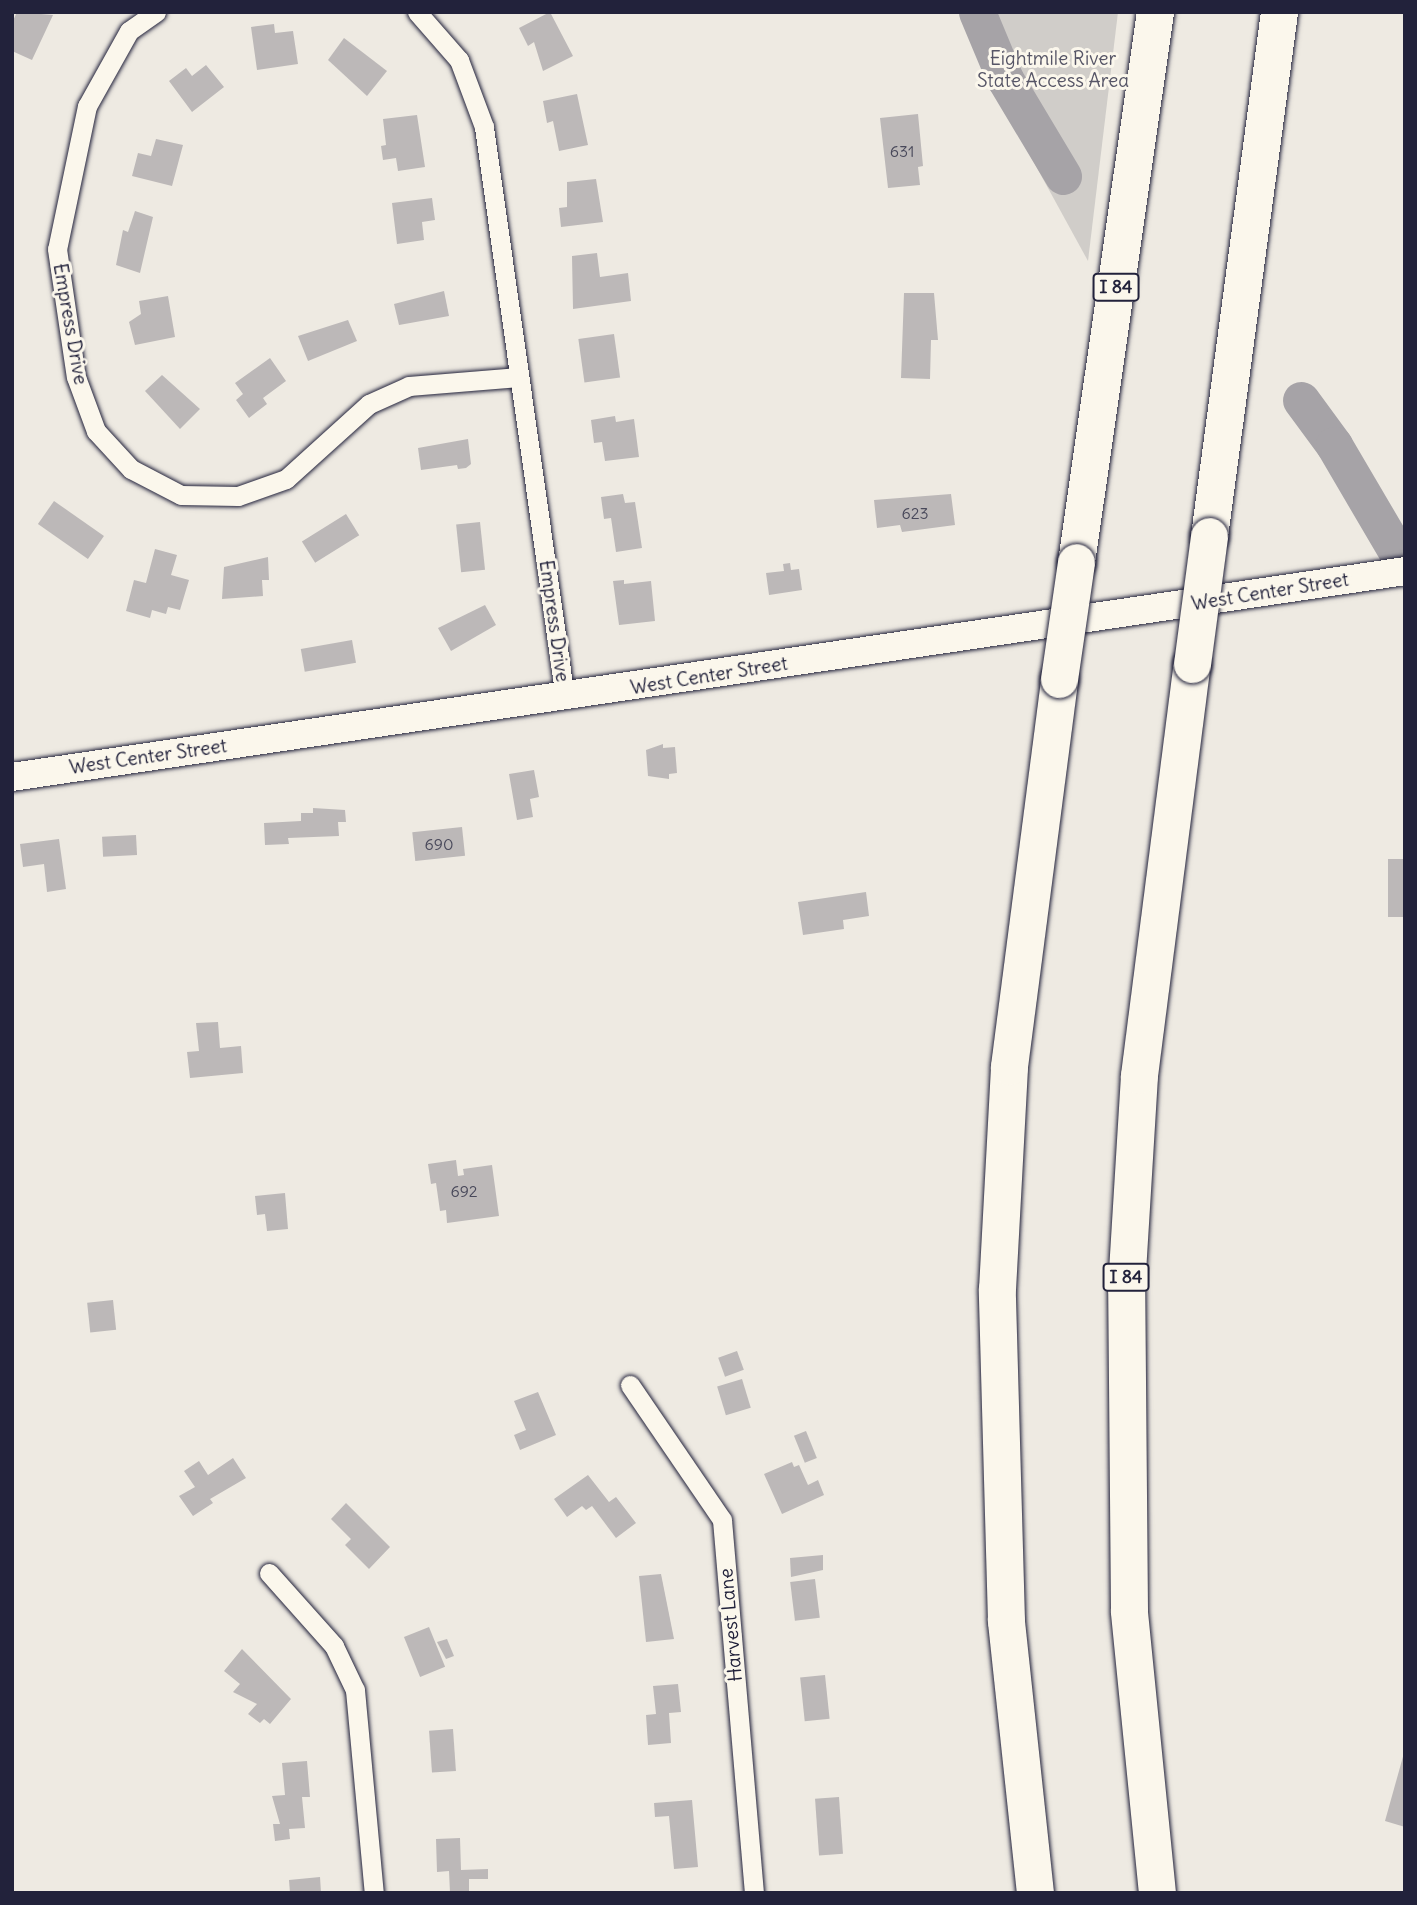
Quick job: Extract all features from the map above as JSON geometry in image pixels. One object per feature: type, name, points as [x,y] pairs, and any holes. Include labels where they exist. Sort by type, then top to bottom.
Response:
[{"type":"highway","name":"I 84","points":[[1035,1893],[1006,1621],[997,1289],[1009,1066],[1059,679],[1155,12]]},
{"type":"highway","name":"I 84","points":[[1157,1893],[1129,1610],[1123,1397],[1126,1288],[1139,1075],[1279,12]]},
{"type":"street","name":"Empress Drive","points":[[156,12],[129,31],[87,106],[57,249],[76,377],[96,432],[131,469],[181,495],[238,496],[286,479],[369,404],[409,386],[519,377]]},
{"type":"street","name":"Empress Drive","points":[[417,12],[458,60],[484,127],[565,698]]},
{"type":"street","name":"West Center Street","points":[[12,777],[565,698],[1394,573]]},
{"type":"street","name":"Harvest Lane","points":[[630,1385],[722,1520],[754,1893]]},
{"type":"street","points":[[269,1573],[334,1646],[355,1690],[374,1893]]},
{"type":"green space","name":"Eightmile River State Access Area","points":[[976,12],[1118,12],[1088,261],[1004,108]]},
{"type":"building","points":[[17,12],[53,15],[32,60],[12,51],[12,23]]},
{"type":"building","points":[[550,12],[573,56],[543,71],[534,42],[528,46],[519,28]]},
{"type":"building","points":[[274,24],[275,33],[293,31],[298,64],[257,70],[251,27]]},
{"type":"building","points":[[344,38],[387,71],[367,96],[328,60]]},
{"type":"building","points":[[206,65],[224,87],[192,112],[169,81],[186,68],[192,76]]},
{"type":"building","points":[[577,94],[588,145],[559,151],[553,121],[547,123],[543,101]]},
{"type":"building","points":[[918,114],[923,166],[918,167],[920,185],[888,188],[880,118]]},
{"type":"building","points":[[417,115],[425,167],[398,171],[396,158],[383,160],[381,146],[386,145],[383,119]]},
{"type":"building","points":[[156,139],[183,145],[172,186],[132,176],[138,153],[151,156]]},
{"type":"building","points":[[596,179],[603,222],[561,227],[559,208],[567,207],[567,182]]},
{"type":"building","points":[[432,198],[435,220],[422,222],[424,240],[397,244],[392,203]]},
{"type":"building","points":[[135,211],[153,217],[140,273],[116,265],[123,230],[128,232]]},
{"type":"building","points":[[597,253],[600,277],[628,273],[631,301],[573,309],[572,256]]},
{"type":"building","points":[[444,291],[449,316],[399,325],[394,304]]},
{"type":"building","points":[[904,293],[934,293],[938,340],[931,340],[930,379],[901,378]]},
{"type":"building","points":[[168,296],[175,337],[135,345],[129,322],[141,314],[139,301]]},
{"type":"building","points":[[348,320],[357,341],[308,361],[298,336]]},
{"type":"building","points":[[614,334],[620,378],[584,383],[578,339]]},
{"type":"building","points":[[270,358],[286,381],[263,398],[267,404],[249,418],[236,400],[243,394],[235,383]]},
{"type":"building","points":[[162,375],[200,409],[180,429],[145,391]]},
{"type":"building","points":[[615,416],[616,422],[634,419],[639,457],[605,461],[602,442],[594,443],[591,420]]},
{"type":"building","points":[[468,439],[471,464],[466,468],[458,469],[457,465],[421,470],[418,448]]},
{"type":"building","points":[[623,494],[625,503],[635,502],[642,548],[616,552],[611,518],[604,519],[601,497]]},
{"type":"building","points":[[951,494],[955,525],[902,532],[900,525],[877,528],[874,500]]},
{"type":"building","points":[[54,501],[104,536],[88,559],[38,524]]},
{"type":"building","points":[[346,514],[359,535],[315,563],[302,542]]},
{"type":"building","points":[[480,522],[485,570],[461,572],[456,525]]},
{"type":"building","points":[[155,549],[177,555],[171,575],[189,580],[180,610],[168,607],[166,614],[152,610],[150,618],[126,611],[134,580],[146,583]]},
{"type":"building","points":[[268,557],[269,580],[262,580],[263,596],[222,599],[224,567]]},
{"type":"building","points":[[790,563],[791,570],[799,569],[802,590],[769,595],[766,573],[784,571],[783,564]]},
{"type":"building","points":[[624,580],[624,584],[651,581],[655,621],[619,625],[613,581]]},
{"type":"building","points":[[485,605],[496,625],[451,651],[438,628]]},
{"type":"building","points":[[352,640],[356,663],[305,672],[301,649]]},
{"type":"building","points":[[663,744],[663,748],[675,747],[677,773],[669,774],[669,779],[648,776],[646,750]]},
{"type":"building","points":[[534,770],[539,797],[530,799],[533,817],[517,820],[509,774]]},
{"type":"building","points":[[313,808],[345,810],[346,822],[338,822],[339,836],[288,838],[289,844],[265,845],[264,823],[301,821],[301,813],[313,813]]},
{"type":"building","points":[[462,827],[465,856],[415,861],[412,832]]},
{"type":"building","points":[[136,835],[137,855],[103,857],[102,837]]},
{"type":"building","points":[[59,839],[66,889],[47,892],[44,864],[23,867],[20,844]]},
{"type":"building","points":[[1388,859],[1405,859],[1405,917],[1388,917]]},
{"type":"building","points":[[866,892],[869,916],[843,920],[844,929],[803,935],[798,902]]},
{"type":"building","points":[[218,1022],[220,1048],[241,1046],[243,1073],[190,1078],[187,1052],[199,1051],[196,1023]]},
{"type":"building","points":[[456,1160],[458,1176],[464,1175],[463,1169],[492,1165],[499,1216],[447,1223],[446,1210],[440,1211],[436,1183],[431,1184],[428,1164]]},
{"type":"building","points":[[285,1193],[288,1229],[267,1231],[265,1214],[257,1215],[255,1196]]},
{"type":"building","points":[[113,1300],[116,1330],[90,1333],[87,1303]]},
{"type":"building","points":[[737,1351],[744,1370],[725,1377],[718,1358]]},
{"type":"building","points":[[742,1379],[751,1408],[726,1415],[717,1387]]},
{"type":"building","points":[[538,1392],[556,1435],[520,1450],[514,1435],[526,1430],[514,1401]]},
{"type":"building","points":[[806,1431],[817,1458],[805,1463],[794,1436]]},
{"type":"building","points":[[233,1458],[246,1478],[210,1499],[213,1503],[193,1516],[179,1496],[195,1487],[184,1471],[199,1461],[208,1475]]},
{"type":"building","points":[[792,1462],[794,1467],[799,1465],[808,1485],[818,1480],[824,1495],[782,1514],[764,1474]]},
{"type":"building","points":[[588,1475],[609,1502],[616,1497],[636,1523],[616,1538],[592,1506],[586,1510],[582,1506],[567,1517],[554,1499]]},
{"type":"building","points":[[346,1503],[390,1547],[369,1569],[345,1545],[351,1539],[331,1519]]},
{"type":"building","points":[[823,1555],[823,1570],[791,1577],[790,1558]]},
{"type":"building","points":[[661,1574],[674,1639],[646,1642],[639,1576]]},
{"type":"building","points":[[815,1579],[820,1618],[795,1621],[790,1582]]},
{"type":"building","points":[[429,1627],[445,1667],[420,1677],[404,1637]]},
{"type":"building","points":[[447,1639],[454,1656],[446,1659],[437,1642]]},
{"type":"building","points":[[242,1649],[291,1699],[270,1724],[264,1719],[260,1723],[248,1714],[257,1704],[233,1692],[240,1684],[224,1671]]},
{"type":"building","points":[[825,1675],[830,1719],[805,1721],[800,1678]]},
{"type":"building","points":[[678,1684],[681,1712],[669,1713],[671,1743],[648,1745],[646,1715],[656,1714],[653,1686]]},
{"type":"building","points":[[453,1729],[456,1771],[432,1773],[429,1731]]},
{"type":"building","points":[[1405,1753],[1405,1827],[1385,1821]]},
{"type":"building","points":[[307,1761],[310,1797],[302,1797],[305,1828],[289,1829],[290,1839],[275,1841],[273,1824],[280,1824],[272,1796],[285,1795],[282,1763]]},
{"type":"building","points":[[839,1797],[843,1854],[819,1856],[815,1799]]},
{"type":"building","points":[[692,1800],[698,1867],[674,1869],[669,1816],[655,1817],[654,1803]]},
{"type":"building","points":[[460,1838],[461,1870],[488,1869],[488,1879],[469,1879],[469,1893],[450,1893],[449,1871],[437,1872],[436,1839]]},
{"type":"building","points":[[320,1877],[321,1893],[290,1893],[289,1880]]},
{"type":"waterway","points":[[977,12],[1005,79],[1063,176]]},
{"type":"waterway","points":[[1301,400],[1334,445],[1405,566]]}]
